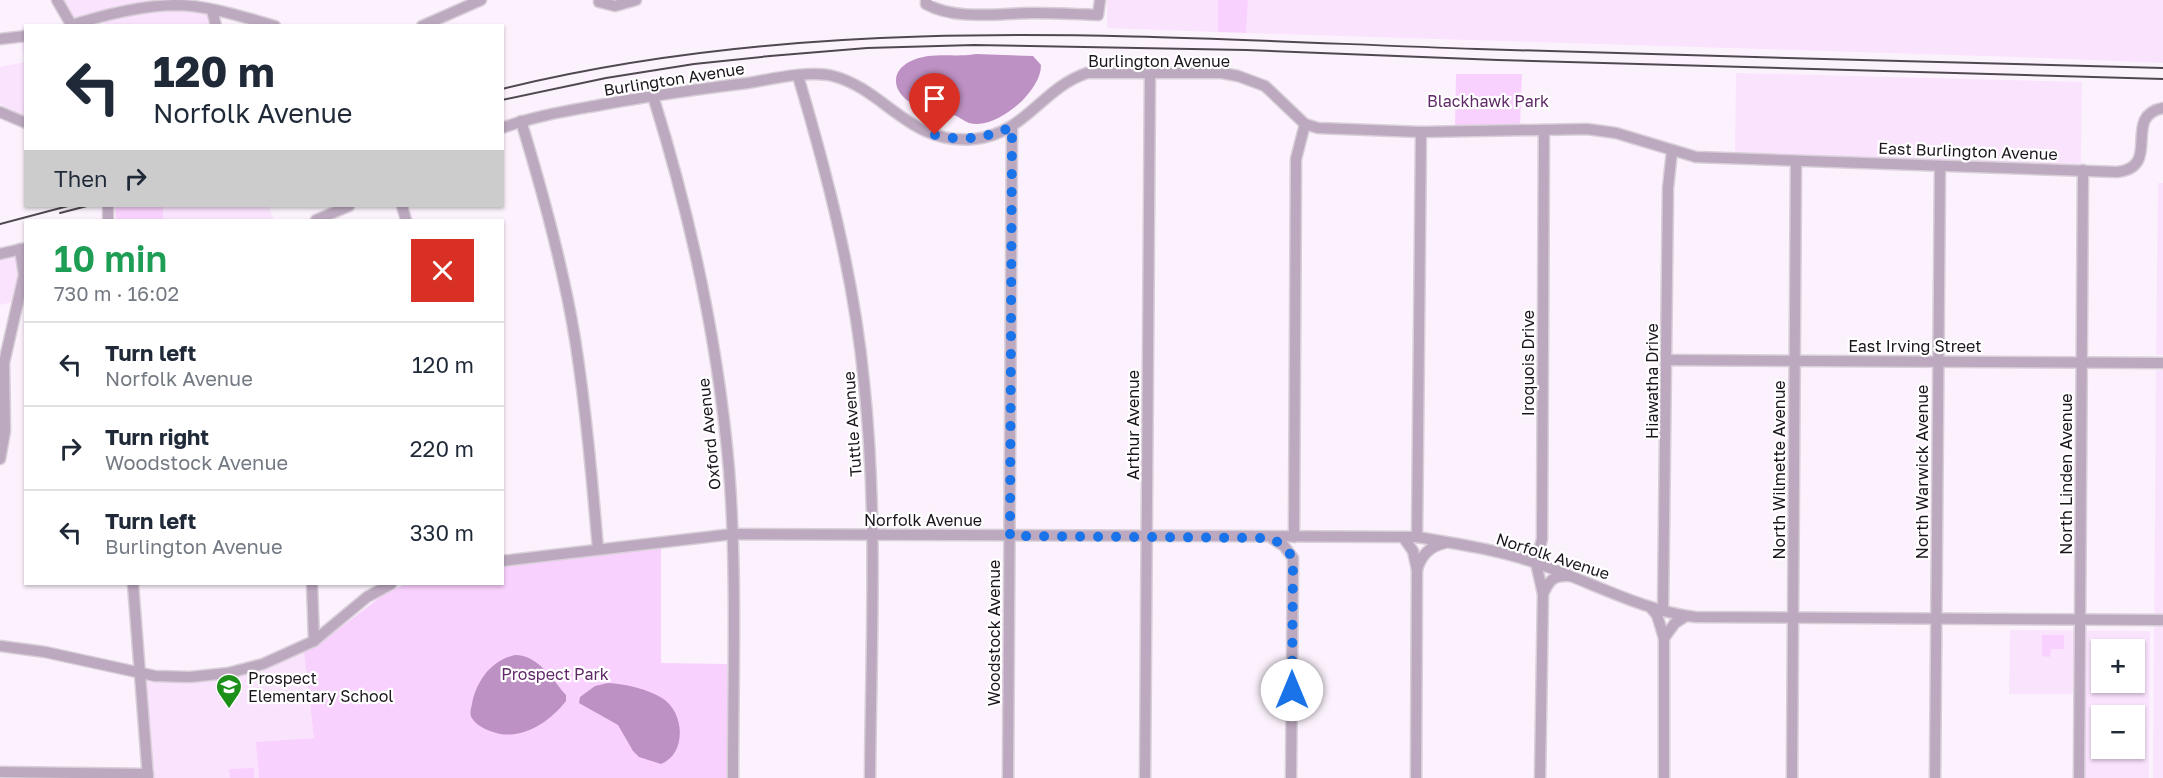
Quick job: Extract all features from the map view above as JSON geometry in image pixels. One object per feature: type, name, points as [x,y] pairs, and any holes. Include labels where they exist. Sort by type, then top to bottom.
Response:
[{"type":"street","points":[[57,0],[70,24]]},
{"type":"street","points":[[427,24],[481,0]]},
{"type":"street","points":[[599,0],[615,6],[636,0]]},
{"type":"street","points":[[926,0],[927,4],[939,11],[969,14],[1098,15],[1100,0]]},
{"type":"street","points":[[79,24],[103,21],[176,3],[267,24]]},
{"type":"street","points":[[212,10],[216,24]]},
{"type":"street","points":[[0,39],[24,36]]},
{"type":"street","name":"Burlington Avenue","points":[[504,127],[521,121],[653,96],[798,76],[827,75],[844,80],[917,127],[935,135],[955,139],[974,139],[1012,127],[1077,76],[1099,72],[1222,74],[1255,81],[1272,92],[1305,124]]},
{"type":"street","name":"Arthur Avenue","points":[[1146,778],[1150,72]]},
{"type":"street","name":"Tuttle Avenue","points":[[798,76],[834,202],[856,314],[869,438],[872,535],[870,778]]},
{"type":"street","name":"Oxford Avenue","points":[[653,96],[687,215],[709,314],[723,414],[733,534],[732,778]]},
{"type":"street","name":"East Burlington Avenue","points":[[1672,151],[1696,157],[1728,159],[2117,172],[2132,168],[2141,155],[2144,120],[2149,114],[2163,108]]},
{"type":"street","points":[[0,112],[24,122]]},
{"type":"street","points":[[521,121],[554,236],[574,337],[586,415],[598,549]]},
{"type":"street","points":[[1293,537],[1296,159],[1305,124],[1338,130],[1420,132],[1587,129],[1616,133],[1672,151]]},
{"type":"street","name":"Woodstock Avenue","points":[[1008,778],[1012,127]]},
{"type":"street","name":"Iroquois Drive","points":[[1540,778],[1542,594],[1536,563],[1542,538],[1544,130]]},
{"type":"street","points":[[1417,537],[1420,132]]},
{"type":"street","name":"Hiawatha Drive","points":[[1663,611],[1668,360],[1668,188],[1672,151]]},
{"type":"street","name":"North Wilmette Avenue","points":[[1792,778],[1796,161]]},
{"type":"street","name":"North Warwick Avenue","points":[[1935,778],[1940,166]]},
{"type":"street","name":"North Linden Avenue","points":[[2079,778],[2082,170]]},
{"type":"street","points":[[318,219],[347,207]]},
{"type":"street","points":[[0,254],[22,249],[24,267],[23,286],[2,364],[5,431],[0,459]]},
{"type":"street","name":"East Irving Street","points":[[1668,360],[2163,363]]},
{"type":"street","name":"Norfolk Avenue","points":[[504,561],[733,534],[1417,537],[1496,552],[1536,563],[1651,607],[1686,616],[2163,620]]},
{"type":"street","points":[[1291,778],[1293,558],[1298,545],[1309,537]]},
{"type":"street","points":[[1403,537],[1413,551],[1417,570],[1416,778]]},
{"type":"street","points":[[1271,538],[1284,546],[1293,558]]},
{"type":"street","points":[[1417,570],[1419,561],[1432,547],[1447,542]]},
{"type":"street","points":[[1542,594],[1549,581],[1558,575],[1572,576]]},
{"type":"street","points":[[0,771],[148,776],[133,585]]},
{"type":"street","points":[[312,585],[314,641]]},
{"type":"street","points":[[0,646],[45,652],[140,674],[190,677],[247,669],[280,658],[314,641],[367,597],[389,585]]},
{"type":"street","points":[[1651,607],[1658,615],[1664,638],[1664,778]]},
{"type":"street","points":[[1664,638],[1675,623],[1686,616]]},
{"type":"shaded area","points":[[60,0],[175,0],[73,21]]},
{"type":"shaded area","points":[[1107,0],[1218,0],[1218,32],[1107,28]]},
{"type":"shaded area","points":[[1248,0],[2163,0],[2163,63],[1246,33]]},
{"type":"shaded area","points":[[156,9],[211,12],[214,24],[104,24],[105,19]]},
{"type":"shaded area","points":[[24,39],[24,56],[21,40]]},
{"type":"shaded area","points":[[976,54],[1033,56],[1041,65],[1037,80],[1029,93],[1005,115],[983,123],[969,123],[955,116],[919,108],[899,91],[897,74],[909,62],[925,57]]},
{"type":"shaded area","points":[[24,62],[24,116],[0,104],[0,67]]},
{"type":"shaded area","points":[[1736,73],[2082,82],[2081,165],[1735,157]]},
{"type":"shaded area","points":[[2158,183],[2163,183],[2163,355],[2156,355]]},
{"type":"shaded area","points":[[163,207],[269,207],[274,219],[163,219]]},
{"type":"shaded area","points":[[20,255],[22,267],[16,301],[0,305],[0,260]]},
{"type":"shaded area","points":[[2156,370],[2163,370],[2163,778],[2153,778]]},
{"type":"shaded area","points":[[2010,630],[2150,631],[2149,778],[2084,778],[2085,694],[2009,694]]},
{"type":"shaded area","name":"Prospect Elementary School","points":[[304,652],[314,738],[257,742],[259,778],[151,778],[146,680],[180,682],[232,677],[263,671]]},
{"type":"shaded area","points":[[515,655],[538,663],[566,695],[566,701],[551,717],[532,729],[522,733],[501,734],[477,724],[470,713],[477,688],[486,673],[499,662]]},
{"type":"shaded area","points":[[608,683],[643,690],[670,704],[679,722],[680,732],[679,742],[669,759],[661,764],[639,757],[618,725],[579,703],[580,697],[595,686]]},
{"type":"green space","points":[[1218,0],[1248,0],[1246,33],[1218,32]]},
{"type":"green space","name":"Blackhawk Park","points":[[1456,74],[1522,74],[1520,127],[1455,127]]},
{"type":"green space","points":[[115,207],[163,207],[163,219],[116,219]]},
{"type":"green space","name":"Prospect Park","points":[[661,546],[661,663],[727,664],[727,778],[259,778],[256,742],[314,738],[304,652],[335,632],[384,594],[404,585],[504,585],[504,566]]},
{"type":"green space","points":[[2042,635],[2064,635],[2064,649],[2051,649],[2050,657],[2042,656]]},
{"type":"green space","points":[[254,768],[254,778],[230,778],[229,769]]},
{"type":"railway","points":[[504,89],[622,64],[744,48],[865,39],[988,35],[1110,36],[1563,52],[2163,68]]},
{"type":"railway","points":[[504,100],[606,78],[694,64],[867,48],[974,45],[1246,50],[1498,60],[2163,79]]},
{"type":"railway","points":[[0,224],[64,207]]},
{"type":"railway","points":[[60,213],[83,207]]},
{"type":"place","name":"Prospect Elementary School","points":[[229,710]]},
{"type":"route","points":[[935,135],[955,139],[974,139],[1012,127],[1010,536],[1271,538],[1279,541],[1293,558],[1292,690]]}]
